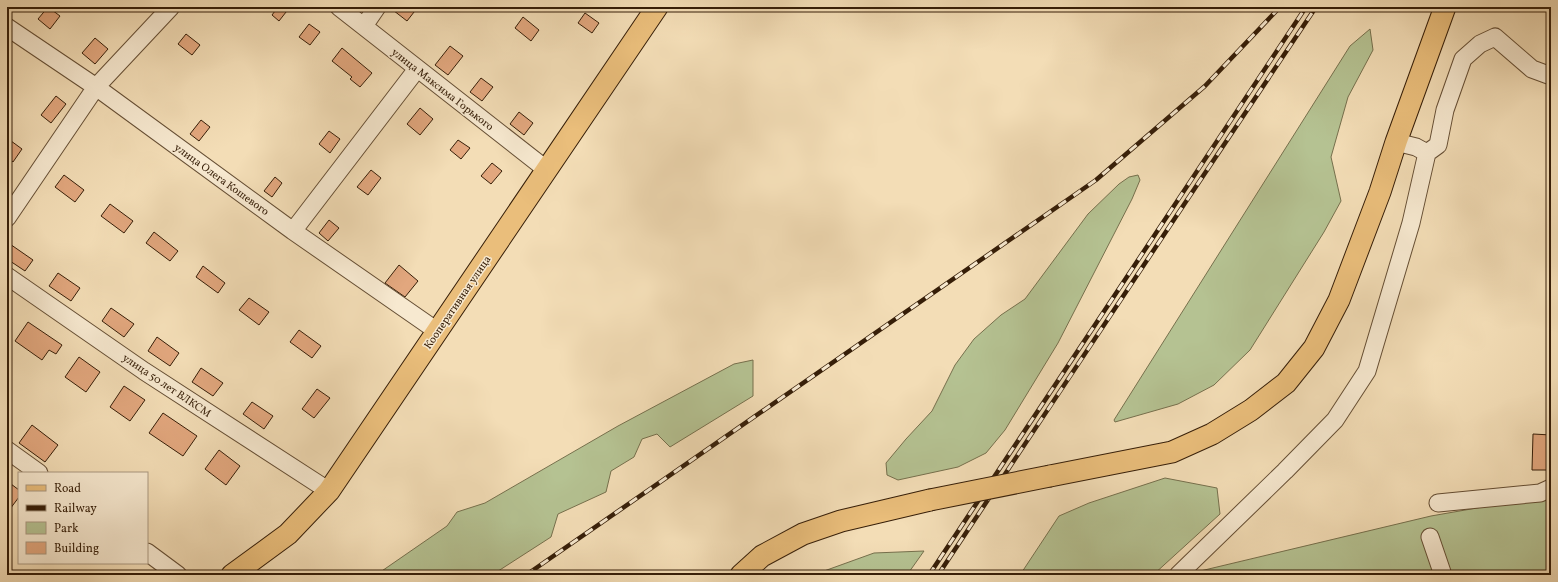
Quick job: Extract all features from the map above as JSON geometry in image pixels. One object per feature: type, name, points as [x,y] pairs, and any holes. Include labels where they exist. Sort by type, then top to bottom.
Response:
[{"type":"main road","name":"Кооперативная улица","points":[[232,575],[288,534],[329,491],[658,7]]},
{"type":"main road","points":[[741,575],[762,556],[803,534],[841,521],[930,500],[1172,452],[1212,434],[1251,410],[1286,383],[1314,348],[1339,300],[1380,192],[1396,142],[1445,7]]},
{"type":"street","points":[[7,218],[96,87],[171,7]]},
{"type":"street","name":"улица Максима Горького","points":[[339,7],[547,170]]},
{"type":"street","points":[[364,26],[377,7]]},
{"type":"street","name":"улица Олега Кошевого","points":[[7,26],[96,87],[293,231],[437,331]]},
{"type":"street","points":[[1178,575],[1285,472],[1335,420],[1367,371],[1411,223],[1427,152],[1438,145],[1445,110],[1463,59],[1480,44],[1495,36],[1532,69],[1551,76]]},
{"type":"street","points":[[293,231],[417,69]]},
{"type":"street","points":[[1396,142],[1416,147],[1427,152]]},
{"type":"street","name":"улица 50 лет ВЛКСМ","points":[[7,276],[144,370],[329,491]]},
{"type":"street","points":[[7,450],[37,472]]},
{"type":"street","points":[[1438,503],[1540,493],[1551,488]]},
{"type":"street","points":[[1430,537],[1443,575]]},
{"type":"street","points":[[148,553],[178,575]]},
{"type":"green space","points":[[1370,29],[1373,50],[1348,97],[1331,157],[1341,201],[1324,232],[1250,350],[1214,385],[1178,404],[1115,422],[1114,420],[1350,46]]},
{"type":"green space","points":[[1138,175],[1140,180],[1132,199],[1058,343],[1005,430],[986,453],[958,467],[898,480],[887,475],[886,463],[932,411],[955,365],[974,339],[1001,315],[1025,299],[1088,214],[1119,184],[1129,177]]},
{"type":"green space","points":[[753,360],[753,396],[670,447],[657,434],[642,439],[634,457],[611,471],[606,492],[558,514],[551,537],[492,575],[376,575],[447,526],[457,512],[485,503],[618,426],[734,364]]},
{"type":"green space","points":[[1165,478],[1217,488],[1220,514],[1153,575],[1020,575],[1059,516],[1089,503]]},
{"type":"green space","points":[[1551,495],[1551,575],[1192,575],[1196,572],[1431,516]]},
{"type":"green space","points":[[924,551],[907,575],[813,575],[874,553]]},
{"type":"building","points":[[48,7],[60,16],[50,29],[38,19]]},
{"type":"building","points":[[278,7],[290,7],[279,21],[272,15]]},
{"type":"building","points":[[389,7],[418,7],[407,21]]},
{"type":"building","points":[[585,13],[599,23],[592,33],[578,23]]},
{"type":"building","points":[[523,17],[539,30],[531,41],[515,28]]},
{"type":"building","points":[[309,24],[320,32],[310,45],[299,37]]},
{"type":"building","points":[[186,34],[200,45],[192,55],[178,44]]},
{"type":"building","points":[[95,38],[108,49],[95,64],[82,53]]},
{"type":"building","points":[[450,46],[463,56],[448,75],[435,65]]},
{"type":"building","points":[[342,48],[372,73],[360,87],[350,79],[352,77],[332,61]]},
{"type":"building","points":[[481,78],[493,87],[482,101],[470,92]]},
{"type":"building","points":[[56,96],[66,104],[51,123],[41,115]]},
{"type":"building","points":[[420,108],[433,119],[420,135],[407,124]]},
{"type":"building","points":[[519,112],[533,123],[524,135],[510,124]]},
{"type":"building","points":[[201,120],[210,127],[199,141],[190,134]]},
{"type":"building","points":[[329,131],[340,139],[330,153],[319,144]]},
{"type":"building","points":[[7,138],[22,149],[13,162],[7,157]]},
{"type":"building","points":[[458,140],[470,148],[461,159],[450,150]]},
{"type":"building","points":[[492,163],[502,171],[491,184],[481,176]]},
{"type":"building","points":[[371,170],[381,178],[368,195],[357,187]]},
{"type":"building","points":[[64,175],[84,190],[75,202],[55,187]]},
{"type":"building","points":[[275,177],[282,183],[272,197],[264,191]]},
{"type":"building","points":[[110,204],[133,221],[124,233],[101,216]]},
{"type":"building","points":[[329,220],[339,228],[328,241],[319,233]]},
{"type":"building","points":[[154,232],[178,251],[170,261],[146,243]]},
{"type":"building","points":[[7,242],[33,260],[25,271],[7,259]]},
{"type":"building","points":[[399,265],[418,281],[405,297],[385,283]]},
{"type":"building","points":[[203,266],[225,283],[218,293],[196,277]]},
{"type":"building","points":[[58,273],[80,288],[71,301],[49,286]]},
{"type":"building","points":[[249,298],[269,312],[259,325],[239,310]]},
{"type":"building","points":[[111,308],[134,324],[124,337],[102,321]]},
{"type":"building","points":[[28,322],[62,345],[56,354],[49,350],[42,360],[15,341]]},
{"type":"building","points":[[299,330],[321,346],[312,358],[290,342]]},
{"type":"building","points":[[157,337],[179,353],[170,366],[148,351]]},
{"type":"building","points":[[79,357],[100,372],[86,392],[65,377]]},
{"type":"building","points":[[201,368],[223,383],[213,396],[192,382]]},
{"type":"building","points":[[124,386],[145,400],[130,421],[110,407]]},
{"type":"building","points":[[317,389],[330,398],[314,418],[302,409]]},
{"type":"building","points":[[252,402],[273,416],[264,429],[243,414]]},
{"type":"building","points":[[163,413],[197,436],[183,456],[149,433]]},
{"type":"building","points":[[32,425],[58,445],[45,462],[19,443]]},
{"type":"building","points":[[1533,434],[1551,435],[1551,470],[1532,470]]},
{"type":"building","points":[[219,450],[240,466],[226,485],[205,469]]},
{"type":"building","points":[[7,481],[18,489],[18,498],[7,513]]},
{"type":"railway","points":[[526,575],[1096,180],[1205,86],[1280,7]]},
{"type":"railway","points":[[929,575],[1306,7]]},
{"type":"railway","points":[[938,575],[1316,7]]}]
